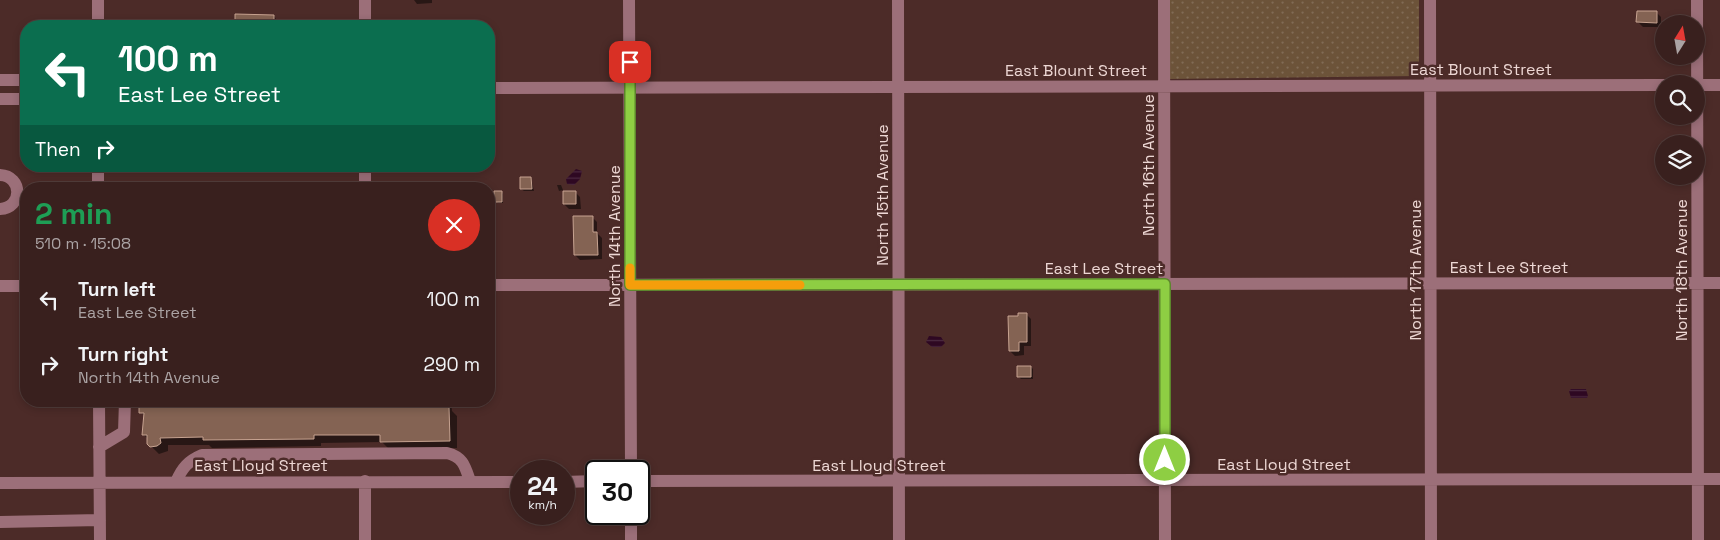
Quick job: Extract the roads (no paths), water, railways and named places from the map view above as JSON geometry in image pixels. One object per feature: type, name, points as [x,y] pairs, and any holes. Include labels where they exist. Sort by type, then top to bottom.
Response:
[{"type":"street","points":[[98,0],[98,20]]},
{"type":"street","points":[[365,0],[365,20]]},
{"type":"street","name":"North 14th Avenue","points":[[630,0],[630,460]]},
{"type":"street","name":"North 15th Avenue","points":[[898,0],[899,540]]},
{"type":"street","name":"North 16th Avenue","points":[[1164,0],[1165,540]]},
{"type":"street","name":"North 17th Avenue","points":[[1430,0],[1432,540]]},
{"type":"street","name":"North 18th Avenue","points":[[1696,0],[1696,75]]},
{"type":"street","points":[[0,80],[20,80]]},
{"type":"street","name":"East Blount Street","points":[[495,88],[1655,85]]},
{"type":"street","points":[[1705,85],[1720,85]]},
{"type":"street","points":[[0,99],[20,99]]},
{"type":"street","name":"North 18th Avenue","points":[[1696,125],[1698,540]]},
{"type":"street","points":[[0,175],[11,178],[16,183],[18,195],[15,202],[9,207],[0,209]]},
{"type":"street","name":"East Lee Street","points":[[495,285],[1720,283]]},
{"type":"street","points":[[0,286],[20,286]]},
{"type":"street","points":[[99,407],[100,540]]},
{"type":"street","points":[[99,447],[124,432],[125,407]]},
{"type":"street","points":[[176,482],[182,468],[191,460],[202,455],[437,454],[458,456],[464,464],[470,482]]},
{"type":"street","name":"East Lloyd Street","points":[[650,481],[1720,479]]},
{"type":"street","points":[[365,481],[365,540]]},
{"type":"street","name":"East Lloyd Street","points":[[0,483],[510,482]]},
{"type":"street","points":[[0,522],[100,520]]},
{"type":"street","points":[[631,525],[631,540]]}]
